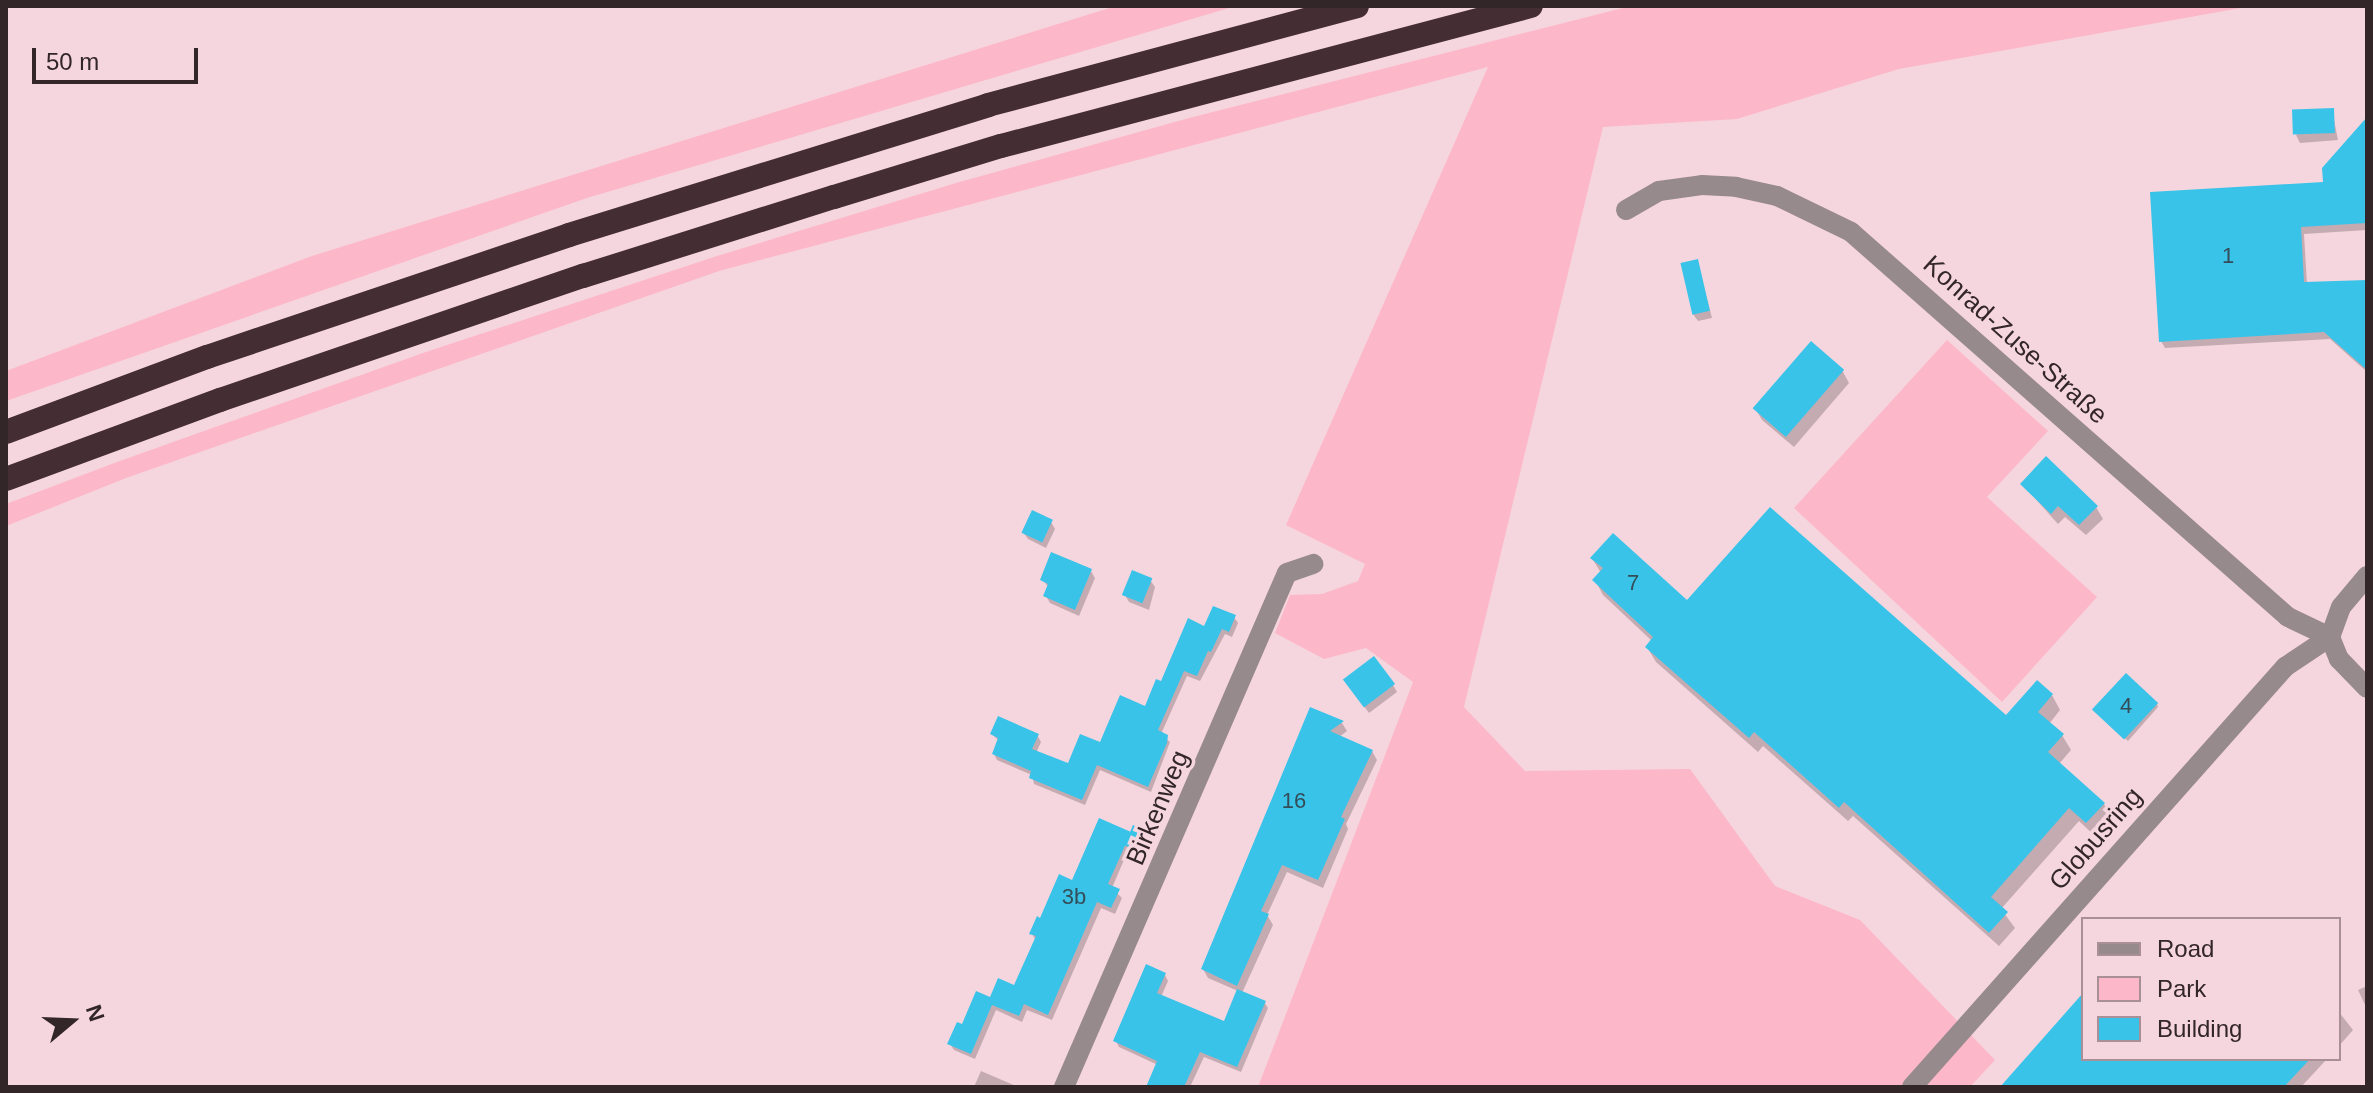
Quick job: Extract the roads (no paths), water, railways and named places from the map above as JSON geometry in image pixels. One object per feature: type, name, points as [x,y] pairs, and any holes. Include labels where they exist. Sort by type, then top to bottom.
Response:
[{"type":"highway","points":[[6,432],[207,357],[569,235],[988,105],[1357,6]]},
{"type":"highway","points":[[6,479],[220,400],[507,302],[834,197],[1030,138],[1531,6]]},
{"type":"street","name":"Konrad-Zuse-Straße","points":[[1626,210],[1659,191],[1702,185],[1736,187],[1777,196],[1851,232],[2288,617],[2332,629]]},
{"type":"street","name":"Birkenweg","points":[[1064,1087],[1287,573],[1313,564]]},
{"type":"street","points":[[2367,576],[2332,629],[2344,665],[2367,688]]},
{"type":"street","name":"Globusring","points":[[1912,1087],[2285,667],[2332,629]]}]
